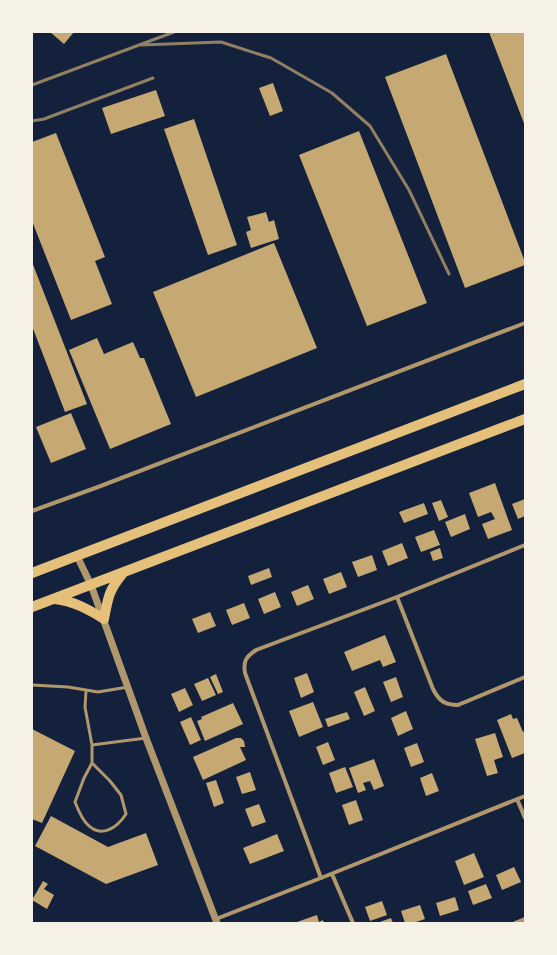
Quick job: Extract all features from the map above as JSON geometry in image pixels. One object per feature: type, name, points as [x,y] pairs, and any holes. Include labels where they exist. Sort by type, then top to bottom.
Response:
[{"type":"main road","points":[[32,573],[525,384]]},
{"type":"main road","points":[[32,607],[525,419]]},
{"type":"main road","points":[[55,598],[65,600],[87,609],[104,619],[110,591],[123,573]]},
{"type":"street","points":[[32,511],[525,323]]},
{"type":"street","points":[[321,878],[245,674],[244,666],[246,660],[250,654],[256,650],[397,597],[525,545]]},
{"type":"street","points":[[78,556],[104,619],[146,738],[216,921],[525,796]]},
{"type":"street","points":[[397,597],[433,689],[442,702],[450,705],[458,705],[525,677]]},
{"type":"street","points":[[517,799],[525,818]]},
{"type":"street","points":[[332,874],[353,923]]},
{"type":"street","points":[[515,923],[525,919]]},
{"type":"lane","points":[[32,685],[68,687],[98,692],[128,687]]},
{"type":"lane","points":[[86,691],[85,707],[92,745],[92,763],[84,778],[75,802],[87,824],[96,830],[105,831],[115,827],[121,822],[126,814],[121,795],[110,781],[92,763]]},
{"type":"lane","points":[[92,745],[146,738]]},
{"type":"building","points":[[50,32],[74,32],[64,44]]},
{"type":"building","points":[[489,32],[525,32],[525,126]]},
{"type":"building","points":[[446,54],[525,262],[525,265],[465,288],[385,77]]},
{"type":"building","points":[[273,83],[283,111],[270,116],[259,88]]},
{"type":"building","points":[[156,90],[165,116],[111,134],[102,108]]},
{"type":"building","points":[[194,119],[237,245],[208,255],[164,129]]},
{"type":"building","points":[[359,131],[427,303],[367,326],[299,155]]},
{"type":"building","points":[[56,133],[105,257],[95,261],[112,304],[71,320],[32,221],[32,142]]},
{"type":"building","points":[[266,212],[269,222],[274,220],[279,239],[251,248],[246,232],[251,230],[247,217]]},
{"type":"building","points":[[274,243],[317,348],[196,397],[153,292]]},
{"type":"building","points":[[32,262],[87,404],[65,412],[32,326]]},
{"type":"building","points":[[97,338],[104,354],[133,342],[140,358],[144,358],[171,424],[110,449],[69,350]]},
{"type":"building","points":[[71,413],[86,449],[51,463],[36,427]]},
{"type":"building","points":[[495,483],[512,530],[488,539],[482,524],[495,519],[491,512],[478,517],[469,493]]},
{"type":"building","points":[[525,499],[525,516],[518,519],[512,504]]},
{"type":"building","points":[[441,500],[448,517],[439,521],[432,503]]},
{"type":"building","points":[[424,503],[428,514],[404,523],[399,512]]},
{"type":"building","points":[[465,514],[470,529],[451,537],[445,522]]},
{"type":"building","points":[[434,530],[440,545],[421,552],[415,537]]},
{"type":"building","points":[[402,543],[408,558],[388,566],[382,551]]},
{"type":"building","points":[[440,548],[443,558],[433,561],[430,552]]},
{"type":"building","points":[[372,555],[377,570],[358,577],[352,562]]},
{"type":"building","points":[[269,568],[272,577],[251,585],[248,576]]},
{"type":"building","points":[[341,572],[347,587],[329,594],[323,579]]},
{"type":"building","points":[[308,585],[314,599],[297,606],[291,592]]},
{"type":"building","points":[[275,592],[281,607],[264,614],[258,599]]},
{"type":"building","points":[[244,603],[250,618],[232,625],[226,610]]},
{"type":"building","points":[[210,612],[216,626],[198,633],[192,619]]},
{"type":"building","points":[[385,635],[396,662],[383,667],[380,660],[352,671],[344,652]]},
{"type":"building","points":[[307,673],[314,692],[301,698],[294,678]]},
{"type":"building","points":[[216,674],[223,692],[218,694],[210,677]]},
{"type":"building","points":[[396,677],[403,697],[391,702],[383,682]]},
{"type":"building","points":[[208,678],[216,695],[202,701],[194,684]]},
{"type":"building","points":[[365,687],[375,711],[364,716],[354,692]]},
{"type":"building","points":[[185,688],[193,705],[179,712],[171,694]]},
{"type":"building","points":[[313,702],[323,727],[299,737],[289,711]]},
{"type":"building","points":[[233,703],[243,724],[205,741],[197,721],[202,719],[201,717]]},
{"type":"building","points":[[406,711],[413,729],[398,736],[391,718]]},
{"type":"building","points":[[347,712],[350,719],[328,727],[325,719]]},
{"type":"building","points":[[511,714],[513,719],[517,718],[523,732],[525,731],[525,753],[512,758],[497,720]]},
{"type":"building","points":[[191,717],[201,740],[190,745],[180,722]]},
{"type":"building","points":[[32,729],[75,751],[42,823],[32,819]]},
{"type":"building","points":[[495,733],[503,757],[494,760],[498,773],[487,776],[475,739]]},
{"type":"building","points":[[236,738],[241,738],[244,741],[245,747],[240,747],[246,760],[203,780],[193,757]]},
{"type":"building","points":[[328,742],[335,760],[323,765],[316,747]]},
{"type":"building","points":[[417,743],[424,762],[411,767],[404,748]]},
{"type":"building","points":[[374,759],[384,786],[374,790],[370,781],[363,783],[366,790],[358,793],[349,768]]},
{"type":"building","points":[[345,767],[353,787],[336,793],[329,773]]},
{"type":"building","points":[[250,772],[256,790],[242,794],[236,777]]},
{"type":"building","points":[[432,773],[439,791],[426,796],[420,778]]},
{"type":"building","points":[[216,780],[224,803],[214,807],[206,783]]},
{"type":"building","points":[[356,800],[363,820],[349,825],[342,805]]},
{"type":"building","points":[[259,804],[266,822],[252,827],[245,809]]},
{"type":"building","points":[[51,816],[108,847],[146,833],[158,865],[106,884],[35,846]]},
{"type":"building","points":[[277,834],[284,851],[250,864],[243,848]]},
{"type":"building","points":[[474,853],[484,877],[464,885],[455,861]]},
{"type":"building","points":[[514,867],[521,882],[502,890],[496,875]]},
{"type":"building","points":[[43,881],[48,884],[44,889],[54,895],[47,909],[32,900]]},
{"type":"building","points":[[486,884],[492,898],[473,905],[468,891]]},
{"type":"building","points":[[455,897],[459,910],[440,916],[436,903]]},
{"type":"building","points":[[382,901],[387,915],[370,921],[365,907]]},
{"type":"building","points":[[420,905],[425,919],[413,923],[405,923],[401,911]]},
{"type":"building","points":[[317,915],[319,922],[323,920],[324,923],[294,923]]},
{"type":"building","points":[[391,918],[393,923],[377,923]]},
{"type":"railway","points":[[32,85],[174,32]]},
{"type":"railway","points":[[141,45],[221,42],[271,58],[332,93],[370,126],[409,190],[449,274]]},
{"type":"railway","points":[[32,121],[44,119],[153,78]]}]
